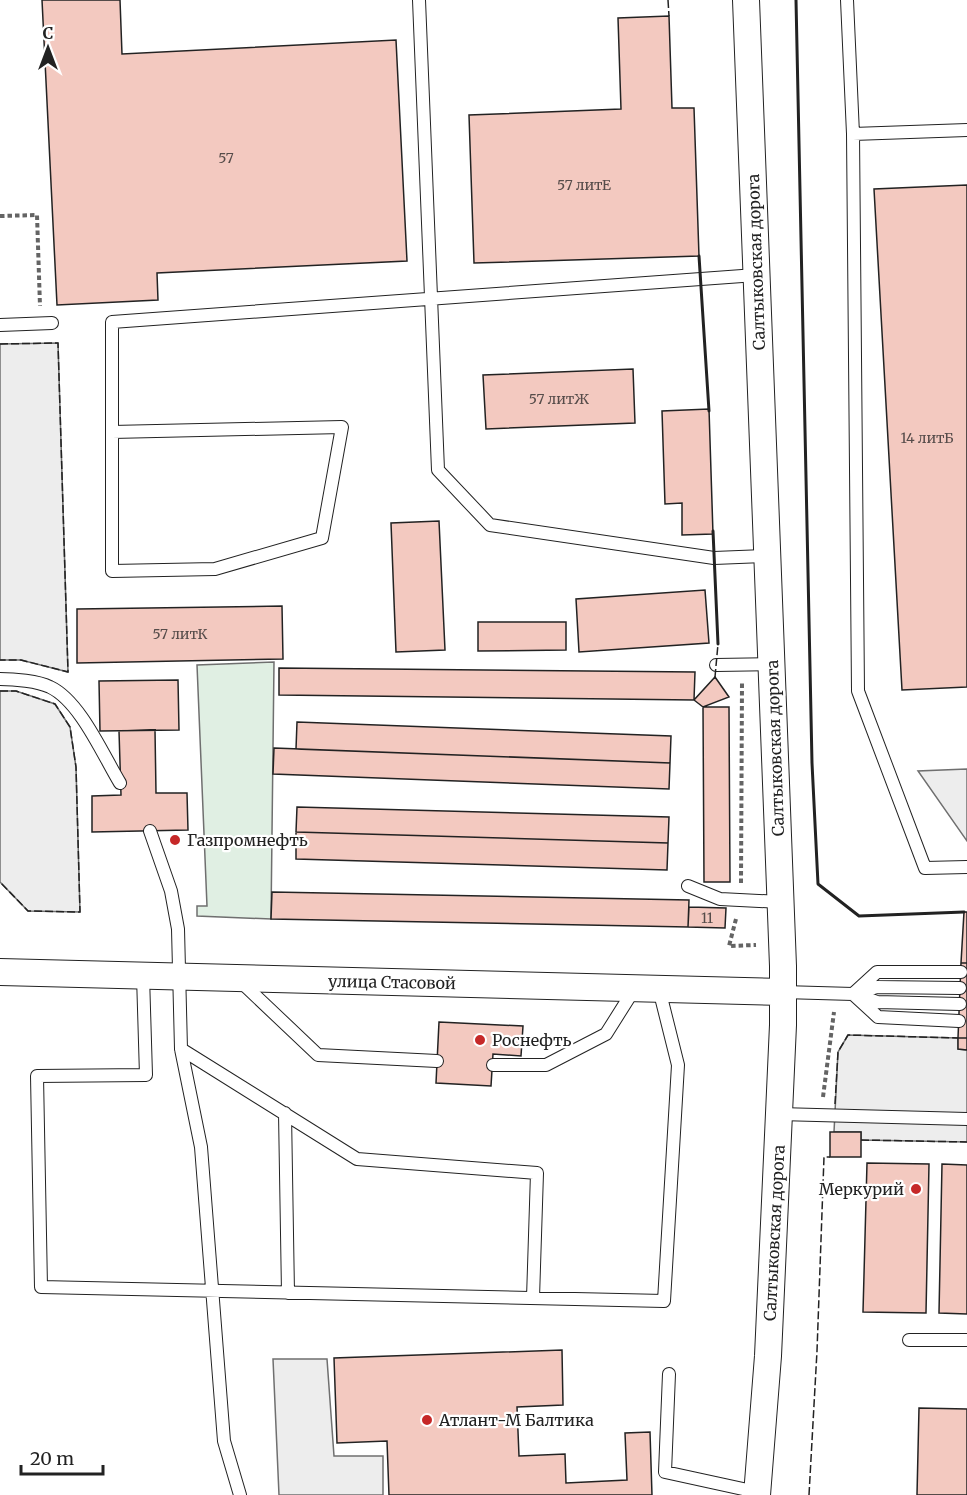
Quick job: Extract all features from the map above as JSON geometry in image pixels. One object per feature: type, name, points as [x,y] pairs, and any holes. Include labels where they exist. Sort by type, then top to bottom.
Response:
[{"type":"street","name":"Салтыковская дорога","points":[[746,0],[783,992],[768,1356],[757,1494]]},
{"type":"street","name":"улица Стасовой","points":[[0,972],[783,992]]},
{"type":"lane","points":[[419,0],[438,470],[490,525],[714,558],[767,556]]},
{"type":"lane","points":[[847,0],[853,134],[858,691],[925,868],[967,867]]},
{"type":"lane","points":[[853,134],[967,130]]},
{"type":"lane","points":[[112,432],[342,427],[322,538],[215,569],[112,572],[112,432],[112,322],[756,275]]},
{"type":"lane","points":[[0,325],[46,324]]},
{"type":"lane","points":[[716,665],[771,664]]},
{"type":"lane","points":[[0,679],[50,687],[76,707],[120,783]]},
{"type":"lane","points":[[150,831],[171,891],[178,929],[182,1049],[201,1147],[224,1441],[240,1495]]},
{"type":"lane","points":[[688,886],[720,899],[781,902]]},
{"type":"lane","points":[[853,994],[877,972],[961,972]]},
{"type":"lane","points":[[144,976],[146,1075],[37,1076],[41,1287],[664,1301],[678,1065],[647,988],[606,1034],[546,1065],[493,1065]]},
{"type":"lane","points":[[237,978],[318,1055],[437,1061]]},
{"type":"lane","points":[[853,994],[877,987],[960,988]]},
{"type":"lane","points":[[783,992],[853,994],[878,1002],[960,1004]]},
{"type":"lane","points":[[853,994],[878,1017],[959,1021]]},
{"type":"lane","points":[[182,1049],[357,1159],[537,1173],[533,1298]]},
{"type":"lane","points":[[285,1113],[288,1293]]},
{"type":"lane","points":[[779,1114],[967,1119]]},
{"type":"lane","points":[[909,1340],[967,1340]]},
{"type":"lane","points":[[669,1374],[665,1472],[757,1494]]},
{"type":"path","points":[[0,216],[37,215],[46,324]]},
{"type":"path","points":[[742,664],[741,900],[729,946],[756,945]]},
{"type":"path","points":[[820,1115],[836,993]]},
{"type":"green space","points":[[274,662],[271,919],[197,916],[197,906],[207,906],[197,665]]},
{"type":"shaded area","points":[[58,343],[68,672],[21,660],[0,660],[0,344]]},
{"type":"shaded area","points":[[0,691],[16,691],[55,704],[70,727],[76,767],[80,912],[28,911],[0,882]]},
{"type":"shaded area","points":[[967,769],[967,841],[918,771]]},
{"type":"shaded area","points":[[848,1035],[958,1038],[958,1049],[967,1050],[967,1142],[861,1140],[861,1132],[834,1132],[838,1052]]},
{"type":"shaded area","points":[[273,1359],[327,1359],[334,1456],[383,1456],[383,1495],[279,1495]]},
{"type":"building","points":[[42,0],[120,0],[122,54],[396,40],[407,261],[157,273],[158,300],[57,305]]},
{"type":"building","points":[[669,16],[672,108],[694,108],[699,256],[474,263],[469,115],[621,109],[618,18]]},
{"type":"building","points":[[967,185],[967,687],[902,690],[874,189]]},
{"type":"building","points":[[633,369],[635,423],[486,429],[483,375]]},
{"type":"building","points":[[709,409],[713,534],[682,535],[682,503],[665,504],[662,411]]},
{"type":"building","points":[[439,521],[445,650],[396,652],[391,523]]},
{"type":"building","points":[[705,590],[709,643],[579,652],[576,599]]},
{"type":"building","points":[[282,606],[283,659],[77,663],[77,609]]},
{"type":"building","points":[[478,622],[566,622],[566,650],[478,651]]},
{"type":"building","points":[[279,668],[695,672],[694,700],[279,695]]},
{"type":"building","points":[[715,677],[729,697],[703,707],[694,700]]},
{"type":"building","points":[[178,680],[179,730],[100,731],[99,681]]},
{"type":"building","points":[[703,707],[729,707],[730,882],[704,882]]},
{"type":"building","points":[[297,722],[671,736],[670,763],[296,749]]},
{"type":"building","points":[[155,730],[156,793],[187,793],[188,830],[92,832],[92,796],[121,795],[119,731]]},
{"type":"building","points":[[274,748],[670,763],[669,789],[273,774]]},
{"type":"building","points":[[297,807],[669,817],[668,843],[296,832]]},
{"type":"building","points":[[296,832],[668,843],[667,870],[296,859]]},
{"type":"building","points":[[272,892],[689,900],[688,927],[271,919]]},
{"type":"building","points":[[689,907],[726,908],[725,928],[688,927]]},
{"type":"building","points":[[964,912],[967,912],[967,963],[961,963]]},
{"type":"building","points":[[961,963],[967,963],[967,1038],[958,1038]]},
{"type":"building","name":"Роснефть","points":[[439,1022],[523,1026],[521,1056],[493,1054],[491,1086],[436,1083]]},
{"type":"building","points":[[958,1038],[967,1038],[967,1050],[958,1049]]},
{"type":"building","points":[[830,1132],[861,1132],[861,1157],[830,1157]]},
{"type":"building","points":[[867,1163],[929,1164],[926,1313],[863,1312]]},
{"type":"building","points":[[942,1164],[967,1165],[967,1314],[939,1313]]},
{"type":"building","name":"Атлант-М Балтика","points":[[562,1350],[563,1405],[517,1407],[519,1456],[565,1454],[566,1483],[627,1480],[625,1433],[650,1432],[652,1495],[389,1495],[387,1441],[337,1443],[334,1358]]},
{"type":"building","points":[[919,1408],[967,1409],[967,1495],[917,1495]]},
{"type":"fence","points":[[668,0],[669,16]]},
{"type":"fence","points":[[0,344],[58,343],[68,672],[21,660],[0,660]]},
{"type":"fence","points":[[715,677],[718,644]]},
{"type":"fence","points":[[0,691],[16,691],[55,704],[70,727],[76,767],[80,912],[28,911],[0,882]]},
{"type":"fence","points":[[835,1104],[838,1052],[848,1035],[958,1038]]},
{"type":"fence","points":[[861,1140],[967,1142]]},
{"type":"fence","points":[[809,1495],[824,1157],[830,1157]]},
{"type":"wall","points":[[796,0],[812,763],[818,884],[859,916],[964,912]]},
{"type":"wall","points":[[699,256],[709,411]]},
{"type":"wall","points":[[713,531],[718,644]]},
{"type":"place","name":"Газпромнефть","points":[[175,840]]},
{"type":"place","name":"Роснефть","points":[[480,1040]]},
{"type":"place","name":"Меркурий","points":[[916,1189]]},
{"type":"place","name":"Атлант-М Балтика","points":[[427,1420]]}]
